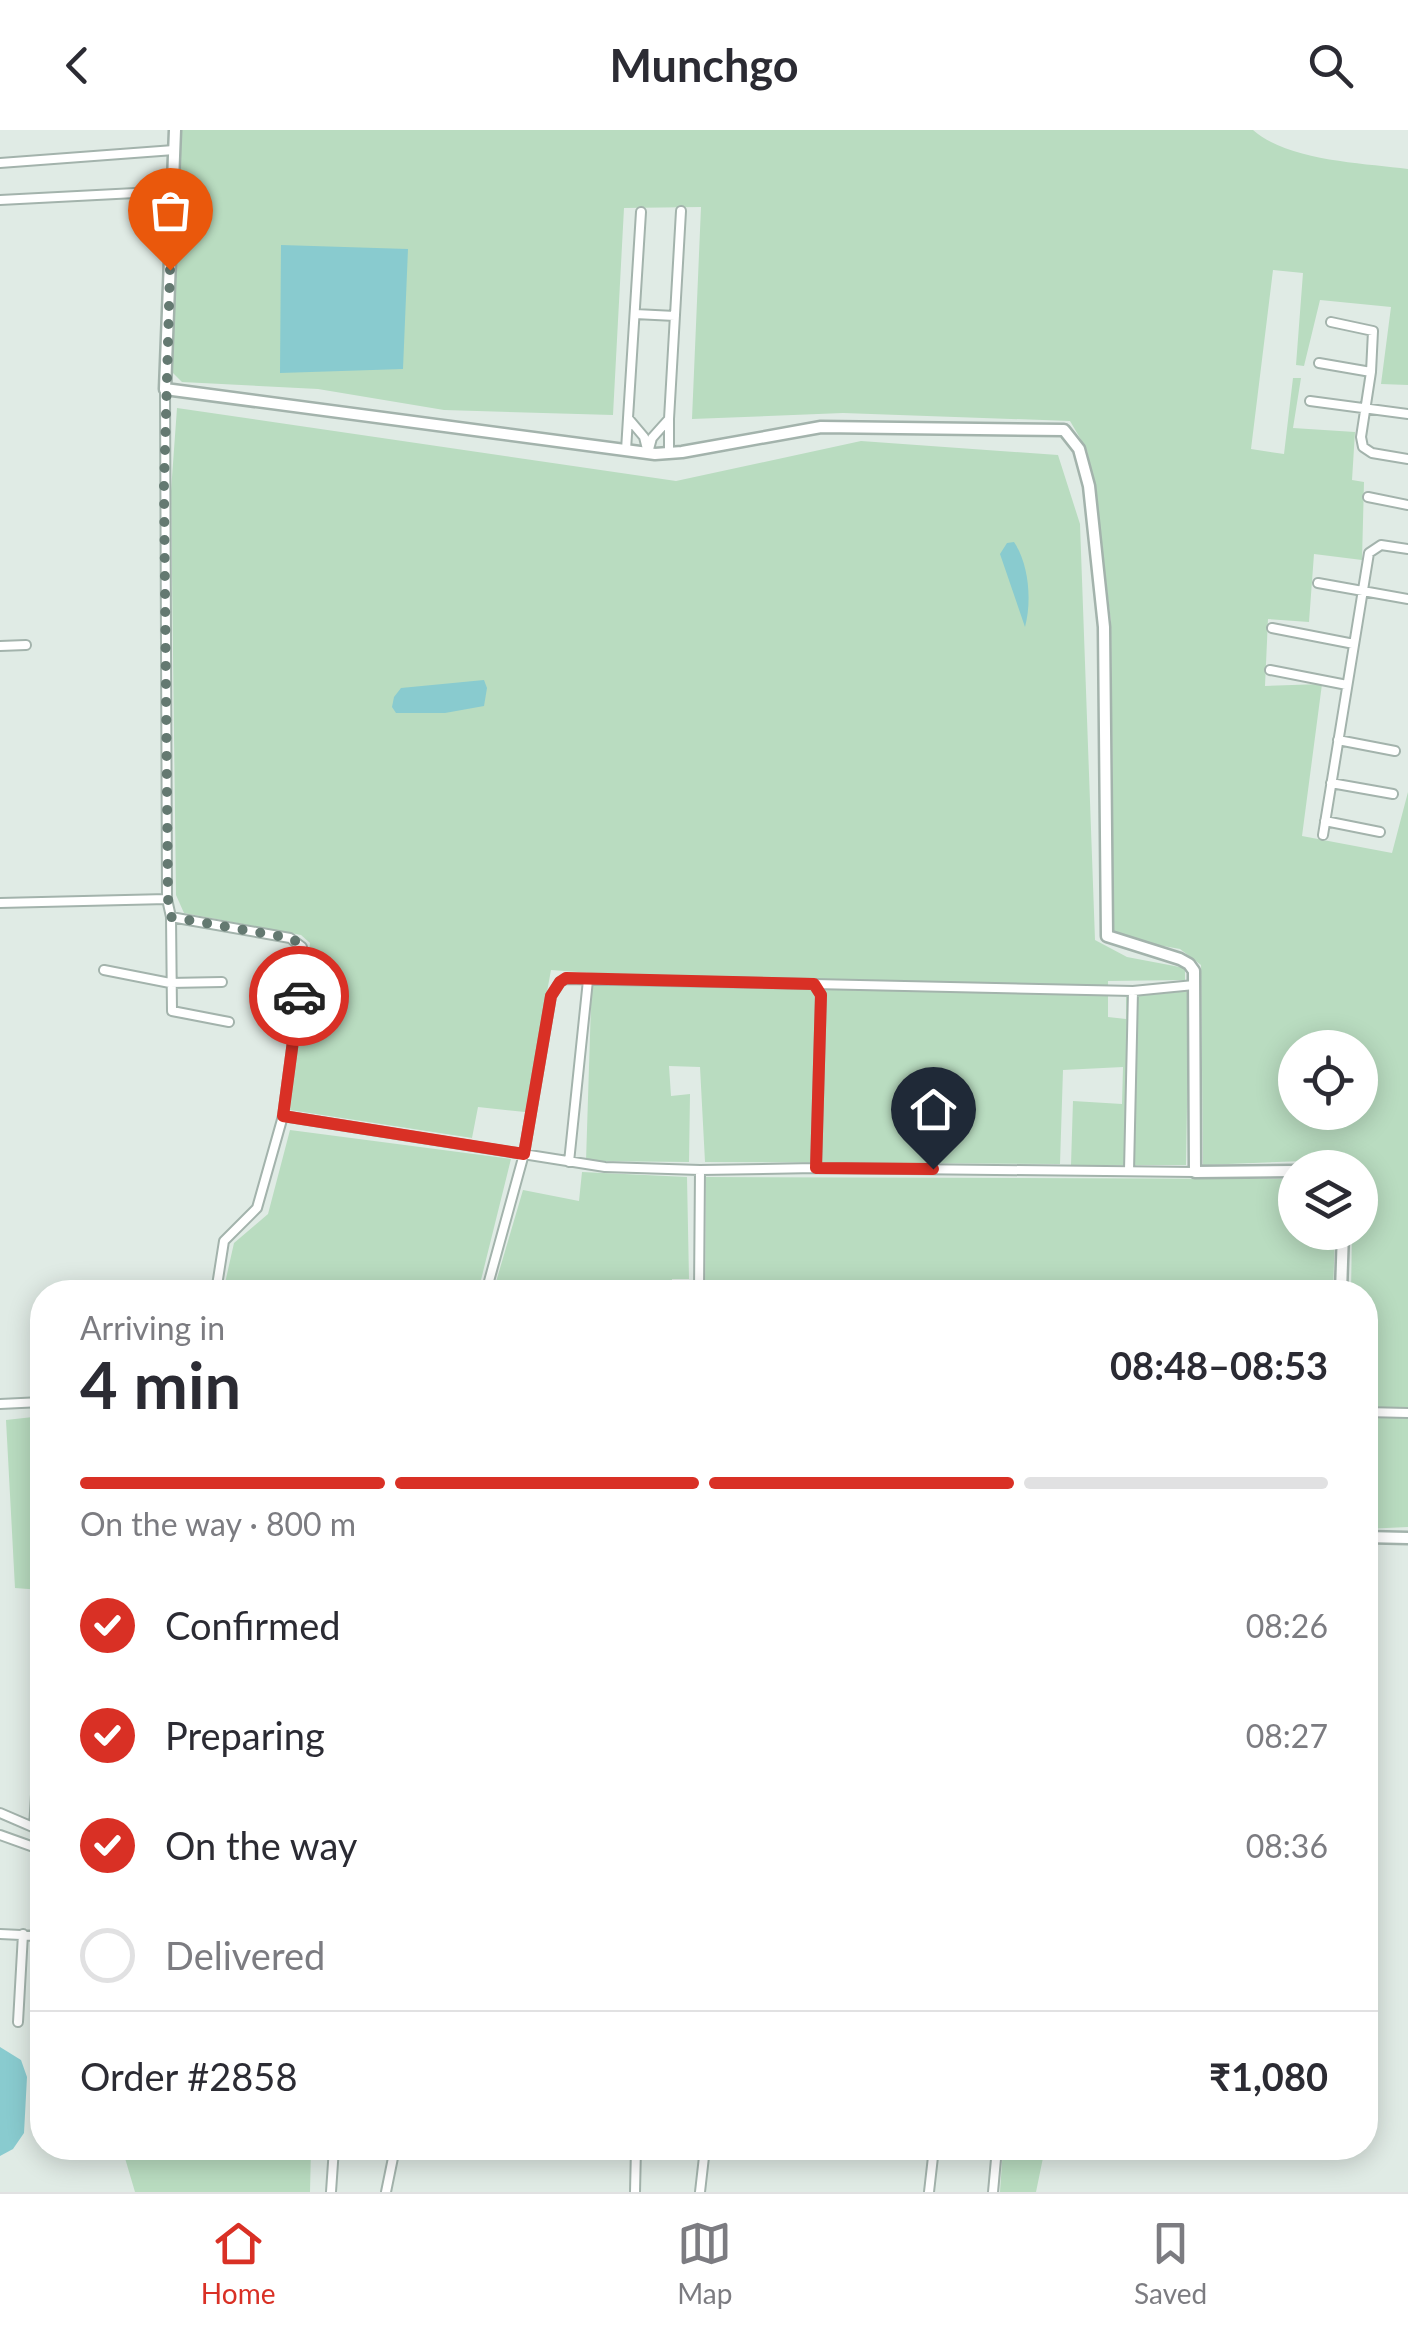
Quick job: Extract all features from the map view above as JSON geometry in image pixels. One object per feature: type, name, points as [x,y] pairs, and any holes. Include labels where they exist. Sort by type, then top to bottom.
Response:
[{"type":"street","points":[[175,130],[165,389],[164,640],[170,983],[172,1011],[229,1022]]},
{"type":"street","points":[[0,162],[174,150]]},
{"type":"street","points":[[0,200],[174,191]]},
{"type":"street","points":[[669,453],[680,211]]},
{"type":"street","points":[[626,450],[642,212]]},
{"type":"street","points":[[635,314],[675,316]]},
{"type":"street","points":[[1332,322],[1373,331],[1363,447],[1372,453],[1408,459]]},
{"type":"street","points":[[1319,363],[1371,372]]},
{"type":"street","points":[[165,389],[648,453],[669,453],[820,426],[1064,430],[1079,449],[1089,486],[1104,627],[1107,936],[1189,964],[1194,971],[1196,1172]]},
{"type":"street","points":[[1310,402],[1408,414]]},
{"type":"street","points":[[628,418],[644,437],[648,453]]},
{"type":"street","points":[[648,453],[652,438],[670,419]]},
{"type":"street","points":[[1368,497],[1408,505]]},
{"type":"street","points":[[1323,835],[1370,553],[1381,545],[1408,550]]},
{"type":"street","points":[[1318,582],[1408,599]]},
{"type":"street","points":[[1272,628],[1354,644]]},
{"type":"street","points":[[0,646],[26,645]]},
{"type":"street","points":[[1270,670],[1347,685]]},
{"type":"street","points":[[1338,740],[1395,751]]},
{"type":"street","points":[[1331,783],[1393,794]]},
{"type":"street","points":[[1325,821],[1380,832]]},
{"type":"street","points":[[0,903],[168,899]]},
{"type":"street","points":[[171,917],[290,938],[302,948],[304,958],[283,1116],[258,1208],[224,1241],[218,1280]]},
{"type":"street","points":[[104,970],[170,983],[222,982]]},
{"type":"street","points":[[489,1280],[524,1154],[551,996],[566,978],[1132,991],[1194,985]]},
{"type":"street","points":[[569,1162],[588,980]]},
{"type":"street","points":[[814,984],[821,995],[816,1168]]},
{"type":"street","points":[[1128,1172],[1132,991]]},
{"type":"street","points":[[283,1116],[605,1167],[1278,1171]]},
{"type":"street","points":[[699,1280],[700,1170]]},
{"type":"street","points":[[1341,1280],[1342,1250]]},
{"type":"street","points":[[0,1404],[30,1403]]},
{"type":"street","points":[[1378,1412],[1408,1413]]},
{"type":"street","points":[[1378,1537],[1408,1538]]},
{"type":"street","points":[[0,1812],[30,1825]]},
{"type":"street","points":[[0,1835],[30,1846]]},
{"type":"street","points":[[0,1934],[30,1935]]},
{"type":"street","points":[[18,2022],[23,1934]]},
{"type":"street","points":[[331,2192],[333,2160]]},
{"type":"street","points":[[386,2192],[393,2160]]},
{"type":"street","points":[[635,2192],[636,2160]]},
{"type":"street","points":[[700,2192],[703,2160]]},
{"type":"street","points":[[929,2192],[933,2160]]},
{"type":"street","points":[[993,2192],[996,2160]]},
{"type":"green space","points":[[180,130],[1253,130],[1305,154],[1408,169],[1408,385],[1381,384],[1391,307],[1320,300],[1304,366],[1296,365],[1303,273],[1273,270],[1251,449],[1284,454],[1293,378],[1301,378],[1293,428],[1355,432],[1352,480],[1364,482],[1362,560],[1314,554],[1309,622],[1268,619],[1265,686],[1322,684],[1302,836],[1392,853],[1408,792],[1408,1527],[1378,1528],[1378,1280],[1351,1280],[1352,1250],[1378,1250],[1378,1150],[1278,1150],[1278,1162],[1203,1165],[1201,965],[1180,949],[1119,938],[1110,931],[1111,622],[1094,481],[1087,450],[1070,421],[843,413],[692,419],[701,207],[624,208],[613,415],[444,410],[318,389],[182,382],[172,372]]},
{"type":"green space","points":[[177,408],[676,481],[861,441],[1058,455],[1080,524],[1095,940],[1127,957],[1185,968],[1185,980],[1108,981],[1108,1017],[1126,1019],[1126,997],[1189,991],[1186,1165],[1071,1165],[1073,1101],[1122,1104],[1123,1067],[1063,1070],[1060,1164],[705,1162],[700,1067],[669,1066],[671,1096],[690,1094],[689,1162],[586,1161],[592,973],[551,970],[525,1112],[478,1107],[472,1138],[290,1110],[310,943],[301,935],[184,913],[176,895],[171,491]]},
{"type":"green space","points":[[290,1130],[511,1159],[481,1280],[226,1280],[234,1243],[268,1214]]},
{"type":"green space","points":[[582,1172],[687,1177],[689,1279],[497,1280],[523,1190],[579,1201]]},
{"type":"green space","points":[[706,1177],[1278,1179],[1278,1250],[1334,1250],[1333,1280],[705,1280]]},
{"type":"green space","points":[[30,1417],[30,1589],[15,1588],[6,1420]]},
{"type":"green space","points":[[126,2160],[311,2160],[310,2192],[135,2192]]},
{"type":"green space","points":[[1002,2160],[1043,2160],[1036,2192],[1000,2192]]},
{"type":"water","points":[[281,245],[408,249],[403,369],[280,373]]},
{"type":"water","points":[[1014,542],[1028,583],[1025,627],[1000,554],[1007,543]]},
{"type":"water","points":[[484,680],[484,706],[445,713],[396,713],[392,707],[401,688]]},
{"type":"water","points":[[0,2047],[21,2060],[27,2077],[24,2133],[13,2149],[0,2156]]},
{"type":"way so far","points":[[170,270],[165,389],[164,640],[171,917],[290,938],[299,943],[304,958],[299,996]]},
{"type":"route","points":[[299,996],[283,1116],[524,1154],[551,996],[566,978],[814,984],[821,995],[816,1168],[933,1169]]}]
